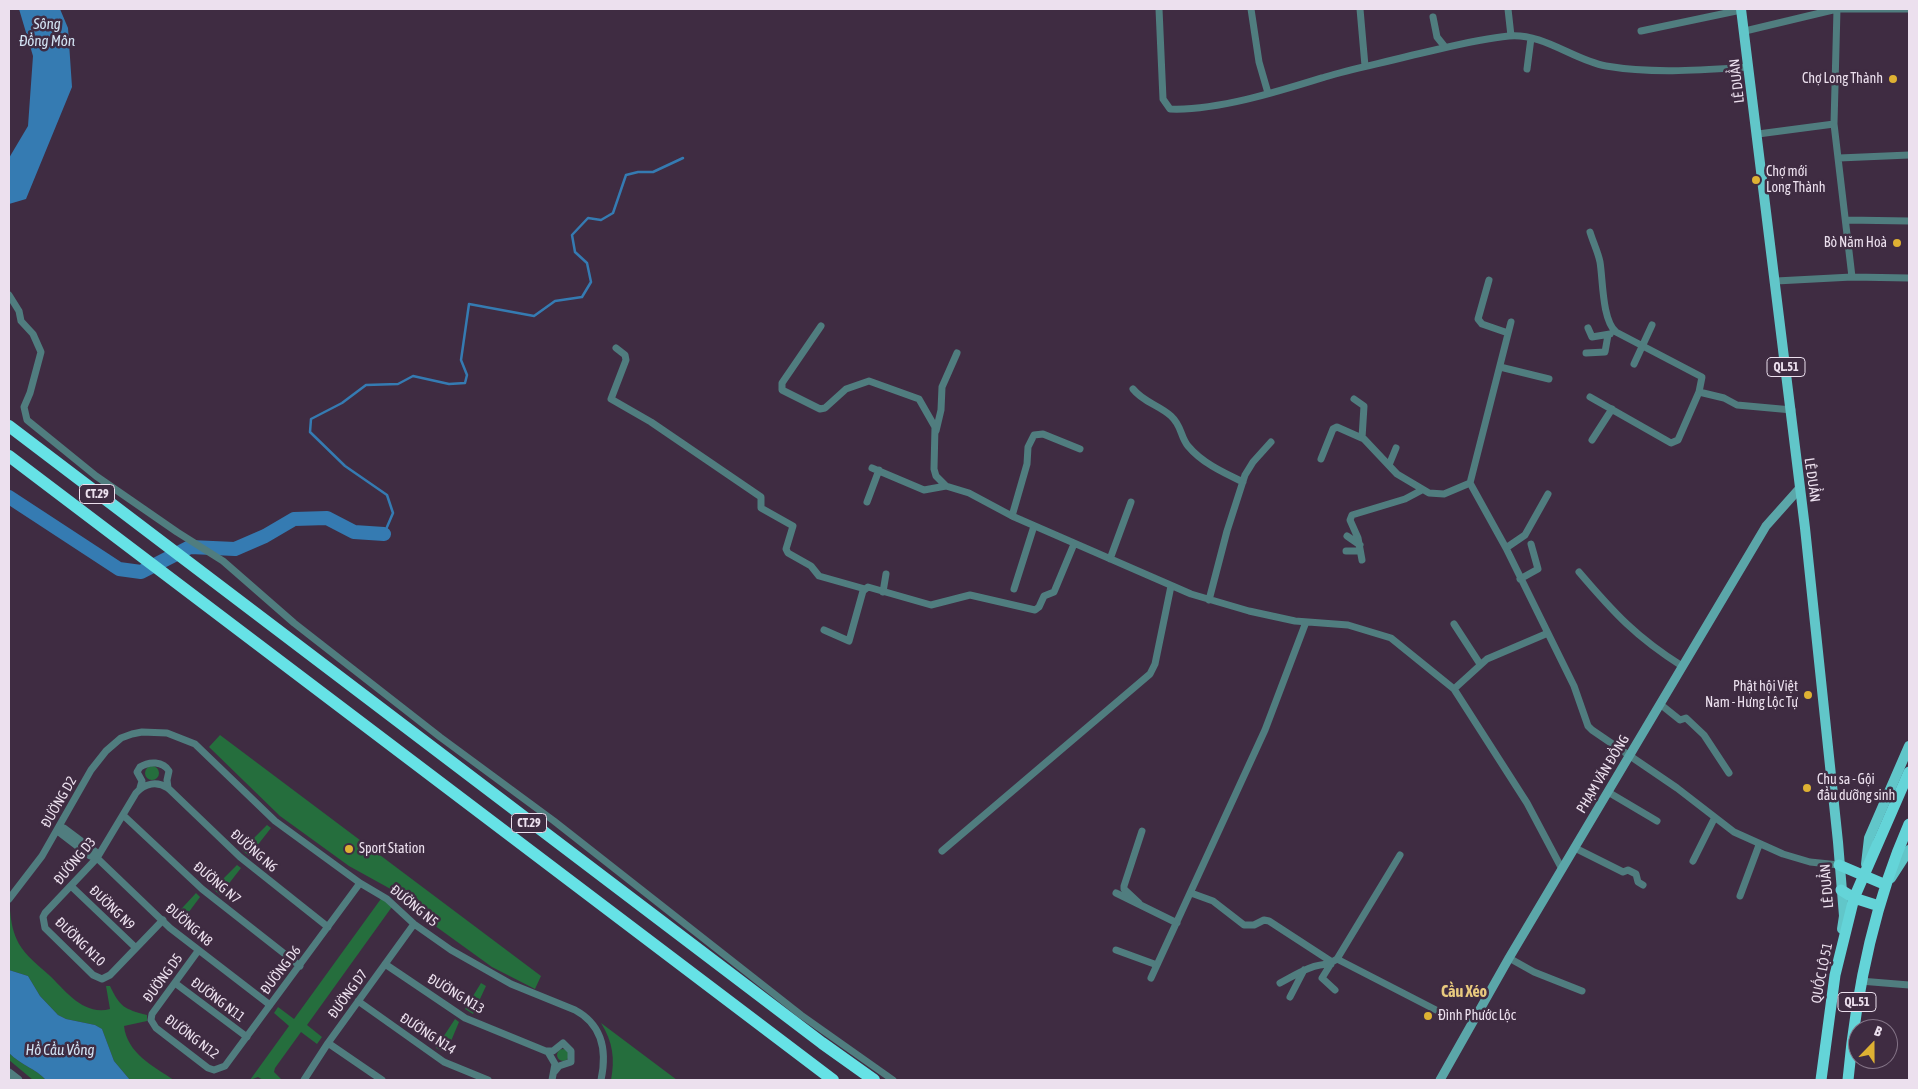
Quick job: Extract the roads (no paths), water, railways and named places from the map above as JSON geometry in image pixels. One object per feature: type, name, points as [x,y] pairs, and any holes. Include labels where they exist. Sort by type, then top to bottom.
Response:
[{"type":"highway","name":"CT.29","points":[[9,426],[814,1038],[874,1080]]},
{"type":"highway","name":"CT.29","points":[[9,456],[833,1080]]},
{"type":"highway","name":"QL.51","points":[[1864,875],[1909,772]]},
{"type":"highway","name":"QL.51","points":[[1848,1080],[1860,981],[1879,906],[1909,824]]},
{"type":"highway","points":[[1839,865],[1886,885]]},
{"type":"highway","name":"QUỐC LỘ 51","points":[[1821,1080],[1834,975],[1854,898],[1864,875]]},
{"type":"highway","points":[[1842,890],[1854,898],[1879,906]]},
{"type":"main road","name":"LÊ DUẨN","points":[[1741,10],[1792,410],[1842,890],[1844,916],[1839,956]]},
{"type":"main road","name":"PHẠM VĂN ĐỒNG","points":[[1440,1080],[1562,869],[1766,526],[1800,489]]},
{"type":"main road","name":"QL.51","points":[[1864,875],[1869,838],[1909,746]]},
{"type":"main road","name":"QL.51","points":[[1886,885],[1909,850]]},
{"type":"street","points":[[1159,9],[1163,99],[1167,108],[1177,110],[1268,93],[1365,66],[1445,47],[1511,36],[1531,38],[1604,65],[1621,68],[1688,70],[1749,66]]},
{"type":"street","points":[[1251,9],[1259,62],[1268,93]]},
{"type":"street","points":[[1360,9],[1365,66]]},
{"type":"street","points":[[1508,9],[1511,36]]},
{"type":"street","points":[[1744,31],[1837,9],[1908,9]]},
{"type":"street","points":[[1837,9],[1834,124],[1852,277]]},
{"type":"street","points":[[1641,31],[1741,10]]},
{"type":"street","points":[[1433,17],[1437,36],[1445,47]]},
{"type":"street","points":[[1527,70],[1531,38]]},
{"type":"street","points":[[1758,134],[1834,124]]},
{"type":"street","points":[[1839,158],[1909,155]]},
{"type":"street","points":[[1846,220],[1909,221]]},
{"type":"street","points":[[1590,232],[1599,259],[1610,327],[1616,332],[1643,344],[1702,377],[1699,392],[1678,440],[1671,443],[1590,397]]},
{"type":"street","points":[[1776,281],[1852,277],[1909,278]]},
{"type":"street","points":[[1489,280],[1478,319],[1482,324],[1508,333]]},
{"type":"street","points":[[9,295],[16,306],[22,322],[33,334],[41,352],[24,407],[25,418],[96,476],[223,561],[294,623],[440,737],[554,821],[801,1015],[893,1080]]},
{"type":"street","points":[[1510,322],[1470,483],[1506,548],[1574,686],[1588,726],[1700,805],[1714,819],[1759,845],[1810,862],[1839,865]]},
{"type":"street","points":[[1634,364],[1652,325]]},
{"type":"street","points":[[821,326],[782,383],[781,388],[784,392],[820,409],[825,408],[846,389],[868,381],[876,382],[922,402],[936,432]]},
{"type":"street","points":[[1588,328],[1592,337],[1616,332]]},
{"type":"street","points":[[1586,353],[1605,352],[1608,335]]},
{"type":"street","points":[[616,348],[625,355],[626,360],[611,399],[651,422],[761,497],[761,508],[793,526],[786,552],[827,578],[932,605],[970,595],[1035,610],[1039,607],[1044,596],[1054,592],[1074,544]]},
{"type":"street","points":[[946,486],[936,476],[934,469],[936,432],[941,410],[942,387],[957,353]]},
{"type":"street","points":[[1500,367],[1549,379]]},
{"type":"street","points":[[1133,389],[1139,396],[1159,407],[1178,422],[1188,446],[1211,466],[1243,482]]},
{"type":"street","points":[[1699,392],[1724,398],[1737,405],[1792,410]]},
{"type":"street","points":[[1354,399],[1364,406],[1362,438]]},
{"type":"street","points":[[1592,440],[1612,409]]},
{"type":"street","points":[[1321,459],[1335,427],[1362,438],[1403,478],[1422,490],[1436,495],[1444,494],[1470,483]]},
{"type":"street","points":[[1012,516],[1027,464],[1028,447],[1034,435],[1043,434],[1080,449]]},
{"type":"street","points":[[1209,600],[1243,482],[1253,462],[1271,442]]},
{"type":"street","points":[[1389,465],[1396,448]]},
{"type":"street","points":[[866,502],[876,469],[924,490],[946,486],[969,493],[1012,516],[1074,544],[1171,586],[1209,600],[1249,611],[1306,622],[1348,625],[1391,638],[1454,689],[1528,803],[1562,869]]},
{"type":"street","points":[[1362,560],[1350,518],[1352,514],[1405,499],[1422,490]]},
{"type":"street","points":[[1506,548],[1525,535],[1548,494]]},
{"type":"street","points":[[1110,559],[1132,502]]},
{"type":"street","points":[[1014,589],[1034,526]]},
{"type":"street","points":[[1347,536],[1360,548]]},
{"type":"street","points":[[1520,579],[1538,569],[1531,544]]},
{"type":"street","points":[[1346,551],[1360,548]]},
{"type":"street","points":[[1579,572],[1629,629],[1682,666]]},
{"type":"street","points":[[883,592],[886,574]]},
{"type":"street","points":[[942,851],[1150,674],[1155,664],[1171,586]]},
{"type":"street","points":[[824,630],[849,641],[865,589]]},
{"type":"street","points":[[1151,978],[1178,924],[1265,730],[1306,622]]},
{"type":"street","points":[[1454,624],[1480,664]]},
{"type":"street","points":[[1454,689],[1480,664],[1548,633]]},
{"type":"street","points":[[1660,704],[1680,720],[1686,718],[1704,735],[1729,773]]},
{"type":"street","name":"ĐƯỜNG D2","points":[[9,899],[42,856],[91,770],[106,751],[122,738],[142,732]]},
{"type":"street","name":"ĐƯỜNG N5","points":[[142,732],[167,733],[195,744],[275,821],[360,883],[388,899],[414,924],[489,974],[586,1017],[598,1031],[604,1049],[604,1065],[601,1080]]},
{"type":"street","points":[[140,788],[142,781],[137,772],[140,767],[155,763],[161,764],[170,771],[167,780],[168,788]]},
{"type":"street","points":[[140,788],[157,783],[168,788]]},
{"type":"street","name":"ĐƯỜNG D3","points":[[43,922],[45,913],[97,858],[140,788]]},
{"type":"street","name":"ĐƯỜNG N6","points":[[168,788],[240,857],[328,927]]},
{"type":"street","points":[[1608,792],[1657,822]]},
{"type":"street","name":"ĐƯỜNG N7","points":[[123,815],[202,889],[300,966]]},
{"type":"street","points":[[1693,861],[1714,819]]},
{"type":"street","name":"ĐƯỜNG N8","points":[[59,828],[64,828],[94,850],[97,858],[198,951],[270,1005]]},
{"type":"street","points":[[1139,903],[1124,890],[1124,886],[1142,831]]},
{"type":"street","points":[[1740,896],[1759,845]]},
{"type":"street","points":[[1575,848],[1623,872],[1628,870],[1636,874],[1638,882],[1643,885]]},
{"type":"street","points":[[1335,990],[1322,978],[1334,962],[1400,855]]},
{"type":"street","name":"ĐƯỜNG D6","points":[[219,1070],[225,1066],[360,883]]},
{"type":"street","name":"ĐƯỜNG N9","points":[[71,886],[136,948]]},
{"type":"street","points":[[1116,893],[1178,924]]},
{"type":"street","points":[[1191,893],[1213,901],[1244,925],[1254,925],[1264,920],[1269,921],[1334,962],[1438,1011]]},
{"type":"street","points":[[136,948],[163,920]]},
{"type":"street","name":"ĐƯỜNG N10","points":[[43,922],[45,928],[97,978],[110,975],[136,948]]},
{"type":"street","name":"ĐƯỜNG D7","points":[[304,1080],[328,1043],[414,924]]},
{"type":"street","points":[[1116,950],[1157,965]]},
{"type":"street","name":"ĐƯỜNG D5","points":[[151,1020],[152,1014],[198,951]]},
{"type":"street","points":[[1510,958],[1534,972],[1582,992]]},
{"type":"street","points":[[1280,983],[1316,965],[1334,962]]},
{"type":"street","name":"ĐƯỜNG N13","points":[[385,964],[465,1018],[546,1051]]},
{"type":"street","points":[[1290,998],[1304,970]]},
{"type":"street","points":[[1860,981],[1909,985]]},
{"type":"street","name":"ĐƯỜNG N11","points":[[175,983],[246,1037]]},
{"type":"street","name":"ĐƯỜNG N14","points":[[358,1001],[444,1062],[488,1080]]},
{"type":"street","name":"ĐƯỜNG N12","points":[[151,1020],[156,1028],[208,1068],[219,1070]]},
{"type":"street","points":[[328,1043],[382,1080]]},
{"type":"street","points":[[546,1051],[553,1051],[562,1043],[567,1045],[571,1051],[570,1062],[559,1066],[552,1080]]},
{"type":"street","points":[[546,1051],[554,1059],[555,1071]]},
{"type":"street","points":[[9,1073],[18,1080]]},
{"type":"water","name":"Sông Đồng Môn","points":[[19,9],[60,9],[68,28],[72,87],[26,199],[9,204],[9,158],[28,126],[33,56]]},
{"type":"water","name":"Hồ Cầu Vồng","points":[[9,970],[28,976],[40,996],[58,1015],[66,1019],[95,1025],[102,1029],[114,1061],[130,1080],[46,1080],[9,1053]]},
{"type":"waterway","points":[[384,534],[393,513],[387,495],[345,466],[310,432],[311,419],[342,403],[366,385],[398,384],[413,376],[449,384],[465,383],[467,375],[461,360],[469,304],[534,316],[555,301],[582,297],[591,282],[587,263],[575,252],[572,235],[588,218],[601,220],[613,213],[626,175],[638,172],[653,172],[683,158]]},
{"type":"waterway","points":[[9,497],[119,569],[141,572],[190,547],[235,549],[265,536],[294,519],[327,518],[354,532],[384,534]]},
{"type":"place","name":"Chợ Long Thành","points":[[1893,79]]},
{"type":"place","name":"Chợ mới Long Thành","points":[[1756,180]]},
{"type":"place","name":"Bò Năm Hoà","points":[[1897,243]]},
{"type":"place","name":"Phật hội Việt Nam - Hưng Lộc Tự","points":[[1808,695]]},
{"type":"place","name":"Chu sa - Gội đầu dưỡng sinh","points":[[1807,788]]},
{"type":"place","name":"Sport Station","points":[[349,849]]},
{"type":"place","name":"Đình Phước Lộc","points":[[1428,1016]]},
{"type":"district","name":"Cầu Xéo","points":[[1464,992]]}]
